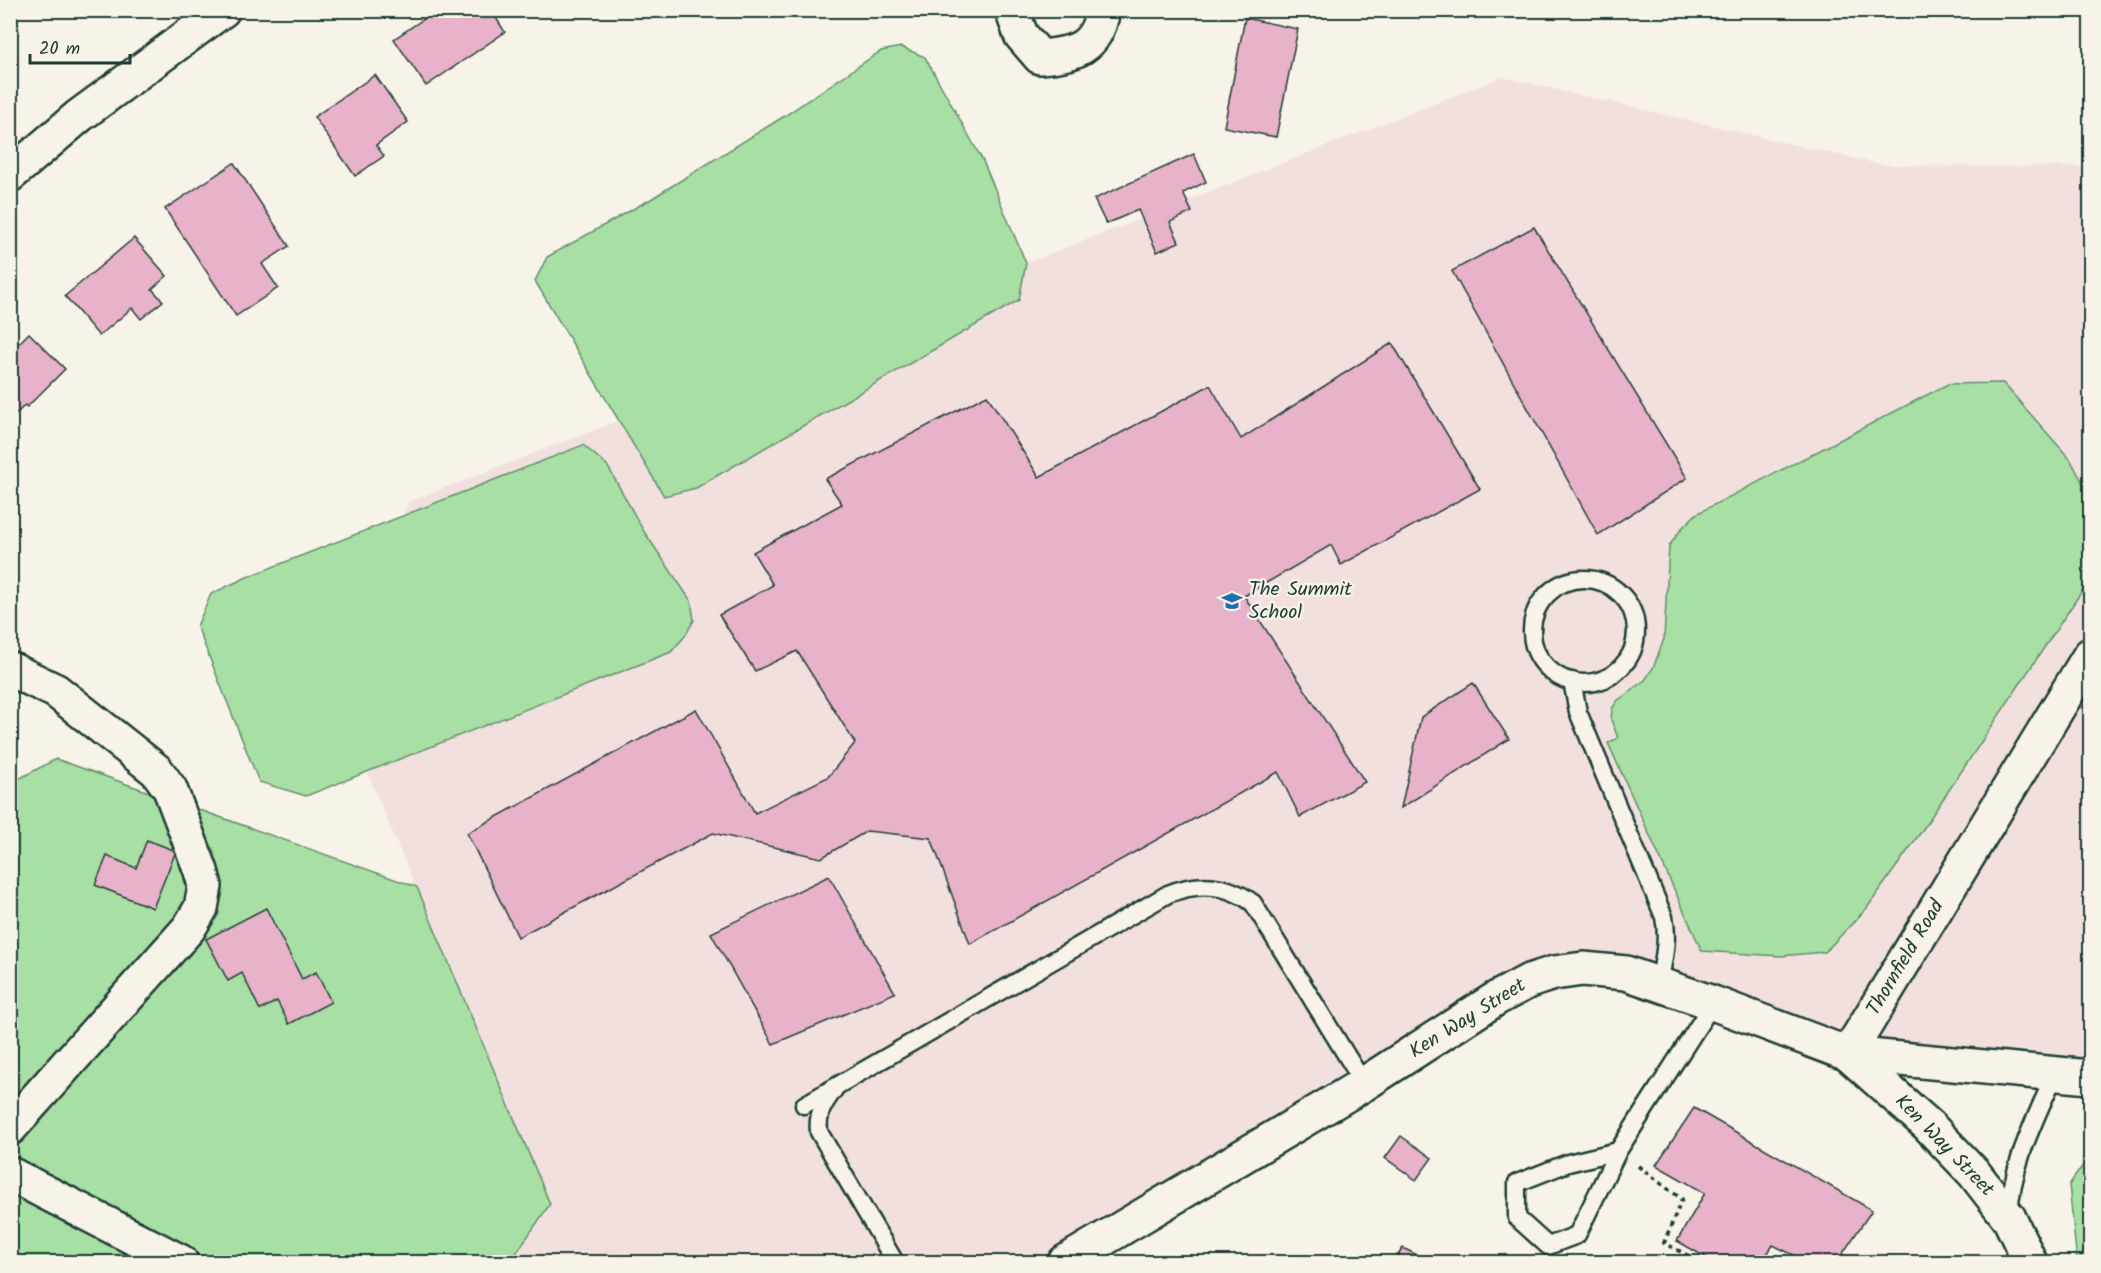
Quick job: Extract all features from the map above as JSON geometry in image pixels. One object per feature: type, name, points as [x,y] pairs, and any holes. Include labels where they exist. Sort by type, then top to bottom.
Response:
[{"type":"street","points":[[10,174],[79,116],[223,10]]},
{"type":"street","points":[[1012,10],[1021,35],[1040,57],[1064,55],[1087,45],[1101,23],[1103,10]]},
{"type":"street","name":"Thornfield Road","points":[[1848,1054],[2091,655]]},
{"type":"street","points":[[10,669],[56,691],[157,771],[170,789],[205,886],[201,908],[189,928],[10,1128]]},
{"type":"street","name":"Ken Way Street","points":[[1065,1263],[1364,1084],[1497,998],[1528,981],[1554,973],[1583,969],[1626,974],[1659,984],[1848,1054],[1954,1151],[1974,1173],[2009,1218],[2030,1263]]},
{"type":"street","points":[[1848,1054],[2091,1077]]},
{"type":"street","points":[[10,1174],[182,1263]]},
{"type":"lane","points":[[1573,580],[1591,580],[1608,585],[1621,595],[1631,608],[1635,624],[1635,640],[1629,656],[1619,669],[1605,678],[1589,683],[1572,681],[1556,675],[1543,664],[1534,648],[1532,631],[1535,613],[1544,598],[1557,586],[1573,580]]},
{"type":"lane","points":[[1572,681],[1578,712],[1664,917],[1667,929],[1666,946],[1659,984]]},
{"type":"lane","points":[[804,1105],[1168,894],[1184,888],[1206,886],[1220,886],[1241,894],[1253,903],[1364,1084]]},
{"type":"lane","points":[[1618,1151],[1568,1163],[1517,1183],[1517,1218],[1548,1246],[1577,1235],[1618,1151],[1713,1003]]},
{"type":"lane","points":[[2009,1218],[2016,1166],[2055,1074]]},
{"type":"lane","points":[[836,1087],[823,1104],[818,1120],[819,1132],[848,1186],[895,1263]]},
{"type":"path","points":[[1618,1151],[1682,1199],[1664,1243],[1700,1263]]},
{"type":"shaded area","name":"The Summit School","points":[[1502,77],[1883,165],[2090,167],[2090,1093],[1848,1054],[1626,973],[1554,973],[1064,1262],[510,1262],[549,1204],[337,701],[408,502]]},
{"type":"green space","points":[[901,47],[925,57],[983,161],[1026,263],[1019,300],[696,488],[664,496],[535,281],[547,257],[651,199],[783,117],[881,51]]},
{"type":"green space","points":[[2003,383],[2070,459],[2090,496],[2090,579],[1921,832],[1867,908],[1825,952],[1780,956],[1702,951],[1608,743],[1618,738],[1611,720],[1612,709],[1617,701],[1645,680],[1653,668],[1664,639],[1669,546],[1696,514],[1948,384]]},
{"type":"green space","points":[[583,445],[607,465],[643,530],[691,601],[694,620],[685,636],[671,652],[306,796],[259,782],[197,626],[211,594],[247,577]]},
{"type":"green space","points":[[56,759],[417,887],[550,1204],[510,1262],[11,1262],[11,783]]},
{"type":"green space","points":[[2090,1155],[2090,1262],[2077,1262],[2069,1185]]},
{"type":"building","points":[[437,10],[491,10],[505,32],[426,86],[394,39]]},
{"type":"building","points":[[1245,18],[1298,29],[1276,137],[1224,127]]},
{"type":"building","points":[[375,75],[408,122],[376,145],[384,156],[355,176],[314,117]]},
{"type":"building","points":[[1194,154],[1206,182],[1183,193],[1192,212],[1170,222],[1179,242],[1157,252],[1138,210],[1106,224],[1094,199]]},
{"type":"building","points":[[234,163],[289,246],[262,264],[278,288],[236,316],[165,209]]},
{"type":"building","points":[[1534,227],[1687,478],[1598,535],[1452,271]]},
{"type":"building","points":[[134,238],[167,276],[152,289],[163,301],[141,319],[132,308],[99,336],[65,296]]},
{"type":"building","points":[[29,333],[65,369],[27,407],[25,405],[10,420],[10,352]]},
{"type":"building","points":[[1392,343],[1480,489],[1341,565],[1331,545],[1244,596],[1365,782],[1300,817],[1278,772],[970,944],[931,838],[867,831],[821,858],[713,833],[518,937],[467,833],[696,709],[755,813],[828,777],[855,743],[797,651],[755,671],[719,615],[773,585],[753,552],[842,504],[825,479],[987,395],[1039,477],[1210,385],[1241,439]]},
{"type":"building","points":[[1473,683],[1509,739],[1401,808],[1421,717]]},
{"type":"building","points":[[147,840],[176,851],[153,908],[95,885],[107,856],[136,868]]},
{"type":"building","points":[[829,876],[895,993],[773,1044],[711,933]]},
{"type":"building","points":[[266,908],[302,979],[316,972],[331,1002],[289,1024],[277,1001],[260,1010],[242,973],[228,981],[206,939]]},
{"type":"building","points":[[1694,1108],[1872,1210],[1837,1262],[1808,1262],[1773,1245],[1762,1262],[1714,1262],[1677,1241],[1705,1193],[1656,1165]]},
{"type":"building","points":[[1401,1136],[1432,1158],[1416,1180],[1385,1158]]},
{"type":"building","points":[[1403,1248],[1431,1262],[1393,1262]]},
{"type":"place","name":"The Summit School","points":[[1232,601]]}]
